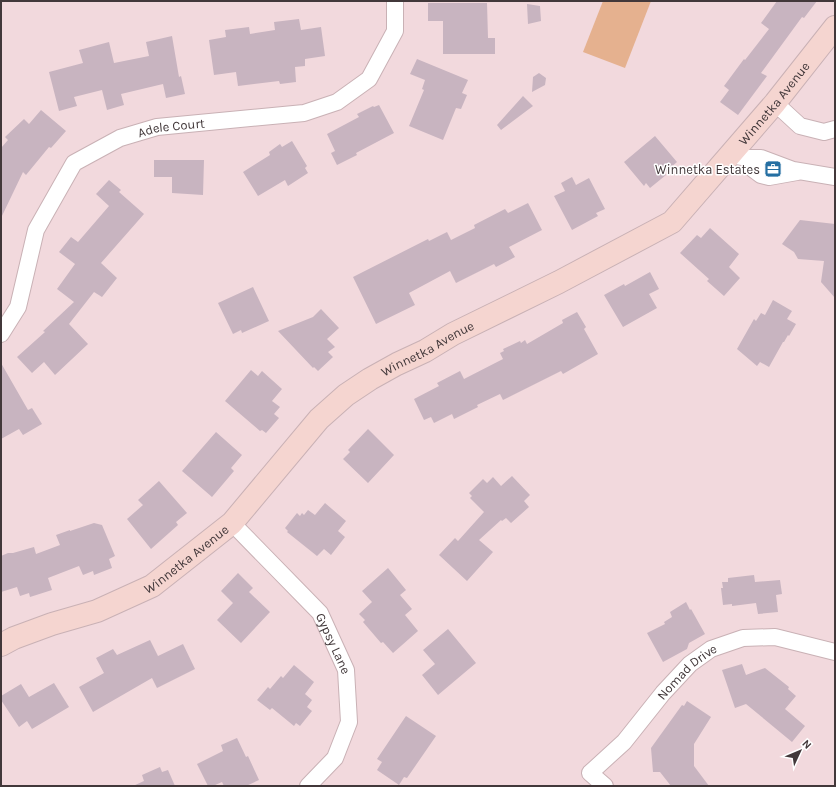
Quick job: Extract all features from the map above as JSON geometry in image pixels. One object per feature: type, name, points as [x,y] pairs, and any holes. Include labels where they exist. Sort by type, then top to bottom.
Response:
[{"type":"main road","name":"Winnetka Avenue","points":[[1,645],[14,638],[52,624],[97,611],[152,586],[232,523],[319,419],[346,395],[370,379],[425,351],[453,334],[559,282],[672,222],[739,156],[775,103],[835,27]]},
{"type":"street","name":"Adele Court","points":[[1,334],[18,307],[36,230],[74,163],[120,138],[157,127],[304,113],[337,102],[369,79],[395,32],[395,1]]},
{"type":"street","points":[[775,103],[800,126],[824,132],[835,129]]},
{"type":"street","points":[[739,156],[753,169],[769,178],[798,171],[835,177]]},
{"type":"street","name":"Gypsy Lane","points":[[232,523],[320,613],[346,670],[349,722],[335,758],[308,786]]},
{"type":"street","name":"Nomad Drive","points":[[605,786],[590,773],[624,742],[690,664],[711,649],[742,638],[775,637],[835,652]]},
{"type":"shaded area","points":[[603,1],[651,1],[625,68],[583,52]]},
{"type":"building","points":[[777,1],[817,1],[804,18],[802,17],[761,73],[767,76],[738,115],[720,102],[729,90],[724,86],[769,29],[761,23]]},
{"type":"building","points":[[428,3],[487,3],[488,38],[495,38],[495,54],[443,54],[443,21],[428,21]]},
{"type":"building","points":[[527,4],[540,6],[541,21],[528,24]]},
{"type":"building","points":[[299,19],[301,30],[321,27],[325,56],[305,59],[305,66],[295,67],[296,82],[280,84],[279,81],[238,86],[236,72],[214,75],[209,40],[226,37],[225,30],[249,27],[250,34],[275,30],[274,22]]},
{"type":"building","points":[[172,36],[179,77],[181,76],[185,94],[166,98],[163,84],[121,94],[124,105],[107,110],[102,90],[74,97],[77,106],[59,111],[49,72],[83,63],[79,50],[109,42],[114,63],[149,56],[146,42]]},
{"type":"building","points":[[417,59],[468,80],[462,93],[467,95],[461,109],[456,108],[443,140],[409,126],[424,90],[422,89],[425,80],[410,74]]},
{"type":"building","points":[[539,73],[546,78],[545,85],[532,92],[533,77]]},
{"type":"building","points":[[523,96],[533,106],[501,130],[497,125]]},
{"type":"building","points":[[379,105],[394,133],[337,165],[331,153],[335,151],[327,134],[359,117],[357,114],[373,106]]},
{"type":"building","points":[[41,110],[66,131],[51,148],[49,147],[26,175],[23,172],[1,218],[1,148],[8,140],[5,137],[24,119],[29,124]]},
{"type":"building","points":[[655,136],[677,162],[664,173],[666,175],[650,188],[646,183],[644,186],[624,162]]},
{"type":"building","points":[[292,141],[307,166],[305,168],[308,173],[288,186],[285,180],[258,196],[243,172],[270,155],[269,152],[280,144],[282,147]]},
{"type":"building","points":[[154,160],[204,160],[203,195],[172,193],[172,177],[154,177]]},
{"type":"building","points":[[572,177],[576,185],[589,178],[605,209],[596,213],[598,216],[572,230],[554,196],[565,191],[561,183]]},
{"type":"building","points":[[109,180],[121,190],[119,192],[144,214],[101,263],[117,278],[102,297],[94,292],[69,324],[88,344],[55,375],[44,362],[32,373],[17,357],[45,332],[43,331],[74,302],[57,289],[75,264],[59,252],[71,237],[78,242],[109,206],[96,194]]},
{"type":"building","points":[[528,203],[542,230],[509,247],[515,257],[496,267],[494,264],[456,283],[450,271],[409,293],[415,305],[376,324],[353,277],[428,239],[429,241],[447,232],[451,240],[475,228],[474,225],[505,209],[508,213]]},
{"type":"building","points":[[800,220],[835,224],[835,298],[821,282],[824,261],[798,259],[794,252],[782,244]]},
{"type":"building","points":[[710,228],[739,254],[729,267],[740,278],[724,296],[707,281],[709,279],[680,253],[697,235],[701,238]]},
{"type":"building","points":[[650,272],[659,289],[649,294],[657,308],[623,327],[604,295],[624,284],[625,286]]},
{"type":"building","points":[[253,287],[269,321],[242,333],[241,330],[233,334],[218,303]]},
{"type":"building","points":[[773,300],[792,311],[787,319],[796,324],[789,336],[788,335],[783,342],[769,367],[760,362],[757,366],[737,349],[754,319],[756,321],[761,313],[765,315]]},
{"type":"building","points":[[321,309],[339,328],[327,339],[335,347],[328,352],[333,357],[318,371],[314,367],[313,368],[278,331],[313,317]]},
{"type":"building","points":[[577,312],[586,327],[584,329],[598,354],[563,374],[561,371],[503,400],[500,394],[477,405],[478,407],[454,419],[452,414],[434,423],[431,417],[424,420],[414,399],[439,386],[437,383],[460,371],[464,379],[503,359],[500,353],[504,351],[503,349],[520,341],[521,343],[525,340],[527,344],[563,323],[562,320]]},
{"type":"building","points":[[1,363],[28,410],[32,408],[42,424],[23,435],[19,429],[1,439]]},
{"type":"building","points":[[251,370],[258,376],[262,371],[282,389],[272,401],[280,407],[274,414],[279,418],[266,433],[262,430],[260,431],[225,401]]},
{"type":"building","points":[[368,429],[394,455],[368,483],[343,459],[350,452],[348,450]]},
{"type":"building","points":[[216,432],[242,455],[231,468],[234,471],[212,497],[182,471]]},
{"type":"building","points":[[512,476],[530,495],[524,501],[529,507],[511,523],[506,518],[502,521],[501,520],[479,540],[493,552],[467,581],[439,555],[455,538],[458,541],[484,512],[470,498],[472,496],[469,493],[483,479],[487,483],[493,477],[501,486]]},
{"type":"building","points":[[159,481],[187,513],[176,522],[178,525],[151,549],[127,519],[143,505],[138,500]]},
{"type":"building","points":[[325,503],[346,521],[338,531],[345,537],[331,555],[324,549],[317,556],[287,532],[288,531],[285,528],[297,513],[300,516],[302,513],[304,515],[308,510],[315,515]]},
{"type":"building","points":[[94,523],[102,525],[115,556],[109,559],[112,568],[94,575],[93,571],[83,575],[79,566],[48,578],[52,590],[30,597],[29,593],[20,596],[17,587],[1,592],[1,556],[34,547],[36,554],[60,545],[56,535]]},
{"type":"building","points":[[388,568],[406,590],[400,595],[412,609],[405,615],[418,631],[393,653],[383,642],[381,643],[363,622],[365,620],[359,614],[372,602],[362,591]]},
{"type":"building","points":[[238,573],[253,588],[249,592],[270,612],[241,643],[217,620],[233,603],[221,591]]},
{"type":"building","points":[[754,575],[755,582],[780,580],[782,594],[776,595],[778,612],[758,614],[756,603],[732,606],[732,604],[723,605],[721,588],[723,588],[722,582],[728,582],[728,578]]},
{"type":"building","points":[[686,602],[705,634],[689,643],[687,649],[663,662],[647,633],[665,624],[664,622],[672,617],[670,612]]},
{"type":"building","points":[[448,629],[476,663],[438,695],[422,675],[435,664],[423,650]]},
{"type":"building","points":[[150,640],[158,656],[183,644],[195,669],[157,688],[152,678],[93,712],[79,687],[104,673],[96,658],[113,649],[117,655]]},
{"type":"building","points":[[742,664],[746,675],[765,668],[789,687],[788,689],[796,696],[785,709],[805,726],[792,742],[746,704],[735,708],[722,670]]},
{"type":"building","points":[[294,665],[314,682],[305,694],[312,700],[307,707],[312,711],[300,726],[296,723],[294,726],[272,708],[270,710],[257,700],[268,687],[270,689],[281,676],[283,678]]},
{"type":"building","points":[[54,683],[69,707],[32,729],[27,721],[19,727],[1,700],[1,696],[21,684],[29,697]]},
{"type":"building","points":[[687,701],[711,717],[694,744],[694,766],[709,786],[671,786],[660,772],[653,772],[651,748],[682,705],[684,706]]},
{"type":"building","points":[[406,716],[436,736],[407,778],[404,777],[399,785],[377,770],[382,762],[377,759]]},
{"type":"building","points":[[237,738],[246,757],[248,756],[259,780],[246,786],[224,786],[222,782],[213,786],[208,786],[197,764],[223,751],[221,745]]},
{"type":"building","points":[[160,767],[162,772],[168,770],[175,786],[133,786],[144,781],[142,775]]},
{"type":"place","name":"Winnetka Estates","points":[[773,169]]}]
